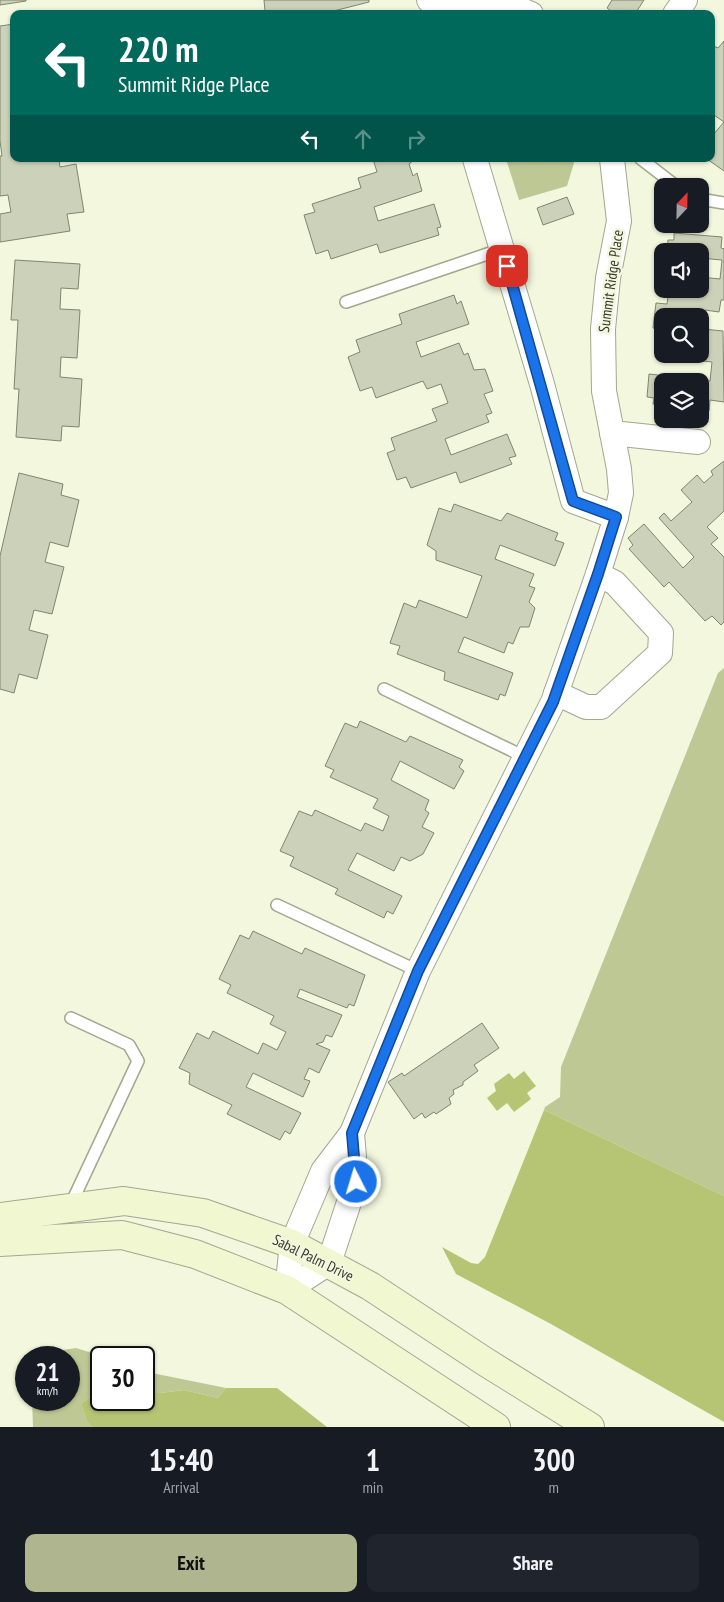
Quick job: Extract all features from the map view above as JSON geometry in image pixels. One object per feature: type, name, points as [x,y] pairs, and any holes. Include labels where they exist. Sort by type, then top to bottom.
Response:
[{"type":"street","points":[[429,0],[515,10]]},
{"type":"street","points":[[287,1290],[292,1244],[323,1171],[352,1133],[418,971],[556,694],[616,517],[573,501],[542,384],[476,162]]},
{"type":"street","name":"Summit Ridge Place","points":[[612,162],[619,221],[608,278],[602,329],[604,391],[621,493],[616,517]]},
{"type":"street","points":[[612,433],[698,442]]},
{"type":"street","points":[[556,694],[586,707],[601,707],[660,653],[661,633],[615,583],[598,574]]},
{"type":"street","points":[[287,1290],[329,1262],[356,1182],[352,1133]]},
{"type":"street","name":"Sabal Palm Drive","points":[[0,1218],[124,1201],[194,1212],[292,1244],[329,1262],[370,1286],[484,1361],[590,1427]]},
{"type":"street","points":[[0,1242],[122,1235],[196,1254],[287,1290],[496,1427]]},
{"type":"lane","points":[[645,162],[666,178]]},
{"type":"lane","points":[[709,200],[724,203]]},
{"type":"lane","points":[[346,302],[502,249]]},
{"type":"lane","points":[[384,689],[525,757]]},
{"type":"lane","points":[[277,905],[418,971]]},
{"type":"lane","points":[[70,1018],[128,1045],[138,1061],[70,1208]]},
{"type":"shaded area","points":[[507,162],[574,162],[567,186],[519,200]]},
{"type":"shaded area","points":[[724,668],[724,1196],[544,1110],[545,1107],[560,1097],[561,1067],[718,673]]},
{"type":"shaded area","points":[[524,1071],[536,1086],[527,1093],[531,1099],[514,1112],[507,1103],[497,1111],[487,1098],[496,1091],[494,1084],[509,1073],[514,1079]]},
{"type":"shaded area","points":[[544,1110],[724,1196],[724,1422],[551,1324],[456,1274],[442,1247],[471,1263],[478,1264],[485,1257]]},
{"type":"shaded area","points":[[80,1349],[90,1352],[90,1398],[81,1403],[87,1422],[92,1427],[33,1427],[32,1411],[80,1411]]},
{"type":"shaded area","points":[[155,1374],[226,1388],[218,1398],[184,1390],[155,1393]]},
{"type":"shaded area","points":[[226,1388],[277,1388],[327,1427],[92,1427],[87,1422],[81,1403],[90,1398],[90,1411],[155,1411],[155,1393],[184,1390],[218,1398]]},
{"type":"building","points":[[0,0],[26,0],[26,1],[0,5]]},
{"type":"building","points":[[264,0],[369,0],[369,2],[338,10],[265,10]]},
{"type":"building","points":[[612,0],[644,0],[638,10],[610,10],[607,8]]},
{"type":"building","points":[[10,25],[10,162],[59,162],[60,167],[76,164],[84,212],[67,214],[70,231],[0,242],[0,214],[11,212],[8,195],[0,196],[0,156],[2,156],[0,141],[0,26]]},
{"type":"building","points":[[724,41],[724,122],[715,116],[715,47],[718,48]]},
{"type":"building","points":[[724,122],[724,171],[711,162],[715,162],[715,133]]},
{"type":"building","points":[[374,162],[411,162],[409,164],[413,176],[417,173],[422,191],[374,207],[378,221],[434,204],[441,227],[437,228],[439,235],[380,253],[377,244],[331,259],[328,250],[316,254],[304,215],[315,212],[312,204],[361,188],[358,178],[377,172]]},
{"type":"building","points":[[567,197],[574,214],[543,225],[537,208]]},
{"type":"building","points":[[674,233],[722,237],[721,248],[724,249],[724,300],[721,300],[719,312],[709,311],[709,308],[655,308],[656,303],[667,304],[668,298],[709,298],[709,278],[720,279],[722,260],[709,259],[709,243],[668,243],[668,240],[674,240]]},
{"type":"building","points":[[15,260],[80,264],[78,289],[61,288],[60,309],[80,310],[77,358],[61,357],[60,377],[82,379],[79,427],[62,426],[61,441],[16,437],[19,389],[14,389],[18,320],[11,320]]},
{"type":"building","points":[[454,295],[457,304],[461,301],[469,324],[416,342],[421,357],[459,343],[464,355],[468,353],[474,370],[485,369],[493,391],[484,394],[492,413],[486,415],[489,422],[445,439],[451,455],[507,434],[516,456],[509,458],[512,464],[460,483],[456,472],[411,488],[406,477],[397,480],[387,453],[395,450],[391,438],[437,421],[432,409],[448,403],[441,384],[427,389],[423,381],[376,398],[372,387],[360,391],[348,357],[360,352],[356,340],[402,324],[399,314]]},
{"type":"building","points":[[709,330],[723,331],[724,402],[710,400],[709,411],[709,381],[712,362],[709,362]]},
{"type":"building","points":[[649,374],[654,375],[654,398],[647,397]]},
{"type":"building","points":[[724,461],[724,511],[707,527],[718,538],[711,544],[724,557],[724,622],[721,625],[712,616],[705,621],[669,582],[664,587],[629,549],[633,545],[628,538],[644,524],[683,568],[694,557],[659,518],[664,513],[671,521],[692,502],[681,490],[697,475],[704,483],[713,475],[711,471]]},
{"type":"building","points":[[19,473],[63,484],[61,495],[79,500],[68,547],[50,542],[45,562],[64,567],[52,614],[34,610],[29,630],[48,635],[37,679],[19,674],[14,693],[0,689],[0,556]]},
{"type":"building","points":[[454,504],[501,521],[507,513],[558,533],[555,540],[564,543],[555,566],[500,545],[495,559],[534,574],[529,586],[535,588],[529,602],[535,608],[529,627],[520,627],[513,644],[508,642],[504,653],[464,637],[458,652],[513,673],[505,696],[500,694],[498,700],[444,680],[445,672],[397,654],[400,646],[390,643],[404,603],[416,608],[419,600],[467,618],[482,576],[436,560],[436,551],[427,545],[439,508],[451,512]]},
{"type":"building","points":[[360,721],[406,742],[410,736],[463,760],[459,767],[464,771],[454,789],[400,761],[391,780],[429,800],[425,810],[429,813],[422,827],[434,833],[423,854],[410,861],[401,857],[394,871],[357,853],[348,870],[402,896],[393,914],[387,911],[384,918],[335,894],[338,889],[290,866],[294,857],[280,851],[299,811],[312,816],[315,810],[361,831],[365,823],[383,831],[389,816],[373,808],[378,799],[330,777],[334,770],[325,766],[345,723],[357,728]]},
{"type":"building","points":[[253,931],[302,954],[305,948],[365,975],[354,1006],[349,1004],[347,1008],[300,989],[297,997],[342,1015],[332,1037],[326,1035],[323,1042],[316,1044],[330,1050],[319,1073],[309,1068],[304,1079],[310,1081],[303,1097],[253,1073],[246,1087],[301,1113],[290,1134],[285,1131],[280,1140],[227,1114],[232,1105],[189,1084],[190,1073],[179,1068],[197,1033],[209,1039],[213,1031],[258,1054],[263,1043],[277,1050],[286,1032],[270,1024],[274,1016],[227,993],[231,985],[219,979],[240,935],[249,939]]},
{"type":"building","points":[[482,1023],[499,1048],[474,1065],[478,1071],[463,1082],[463,1085],[453,1090],[454,1094],[449,1098],[451,1104],[436,1114],[434,1112],[425,1118],[422,1113],[414,1119],[388,1082],[402,1073],[404,1076]]},
{"type":"route","points":[[356,1182],[352,1133],[418,971],[553,702],[616,517],[573,501],[542,384],[507,266]]}]
